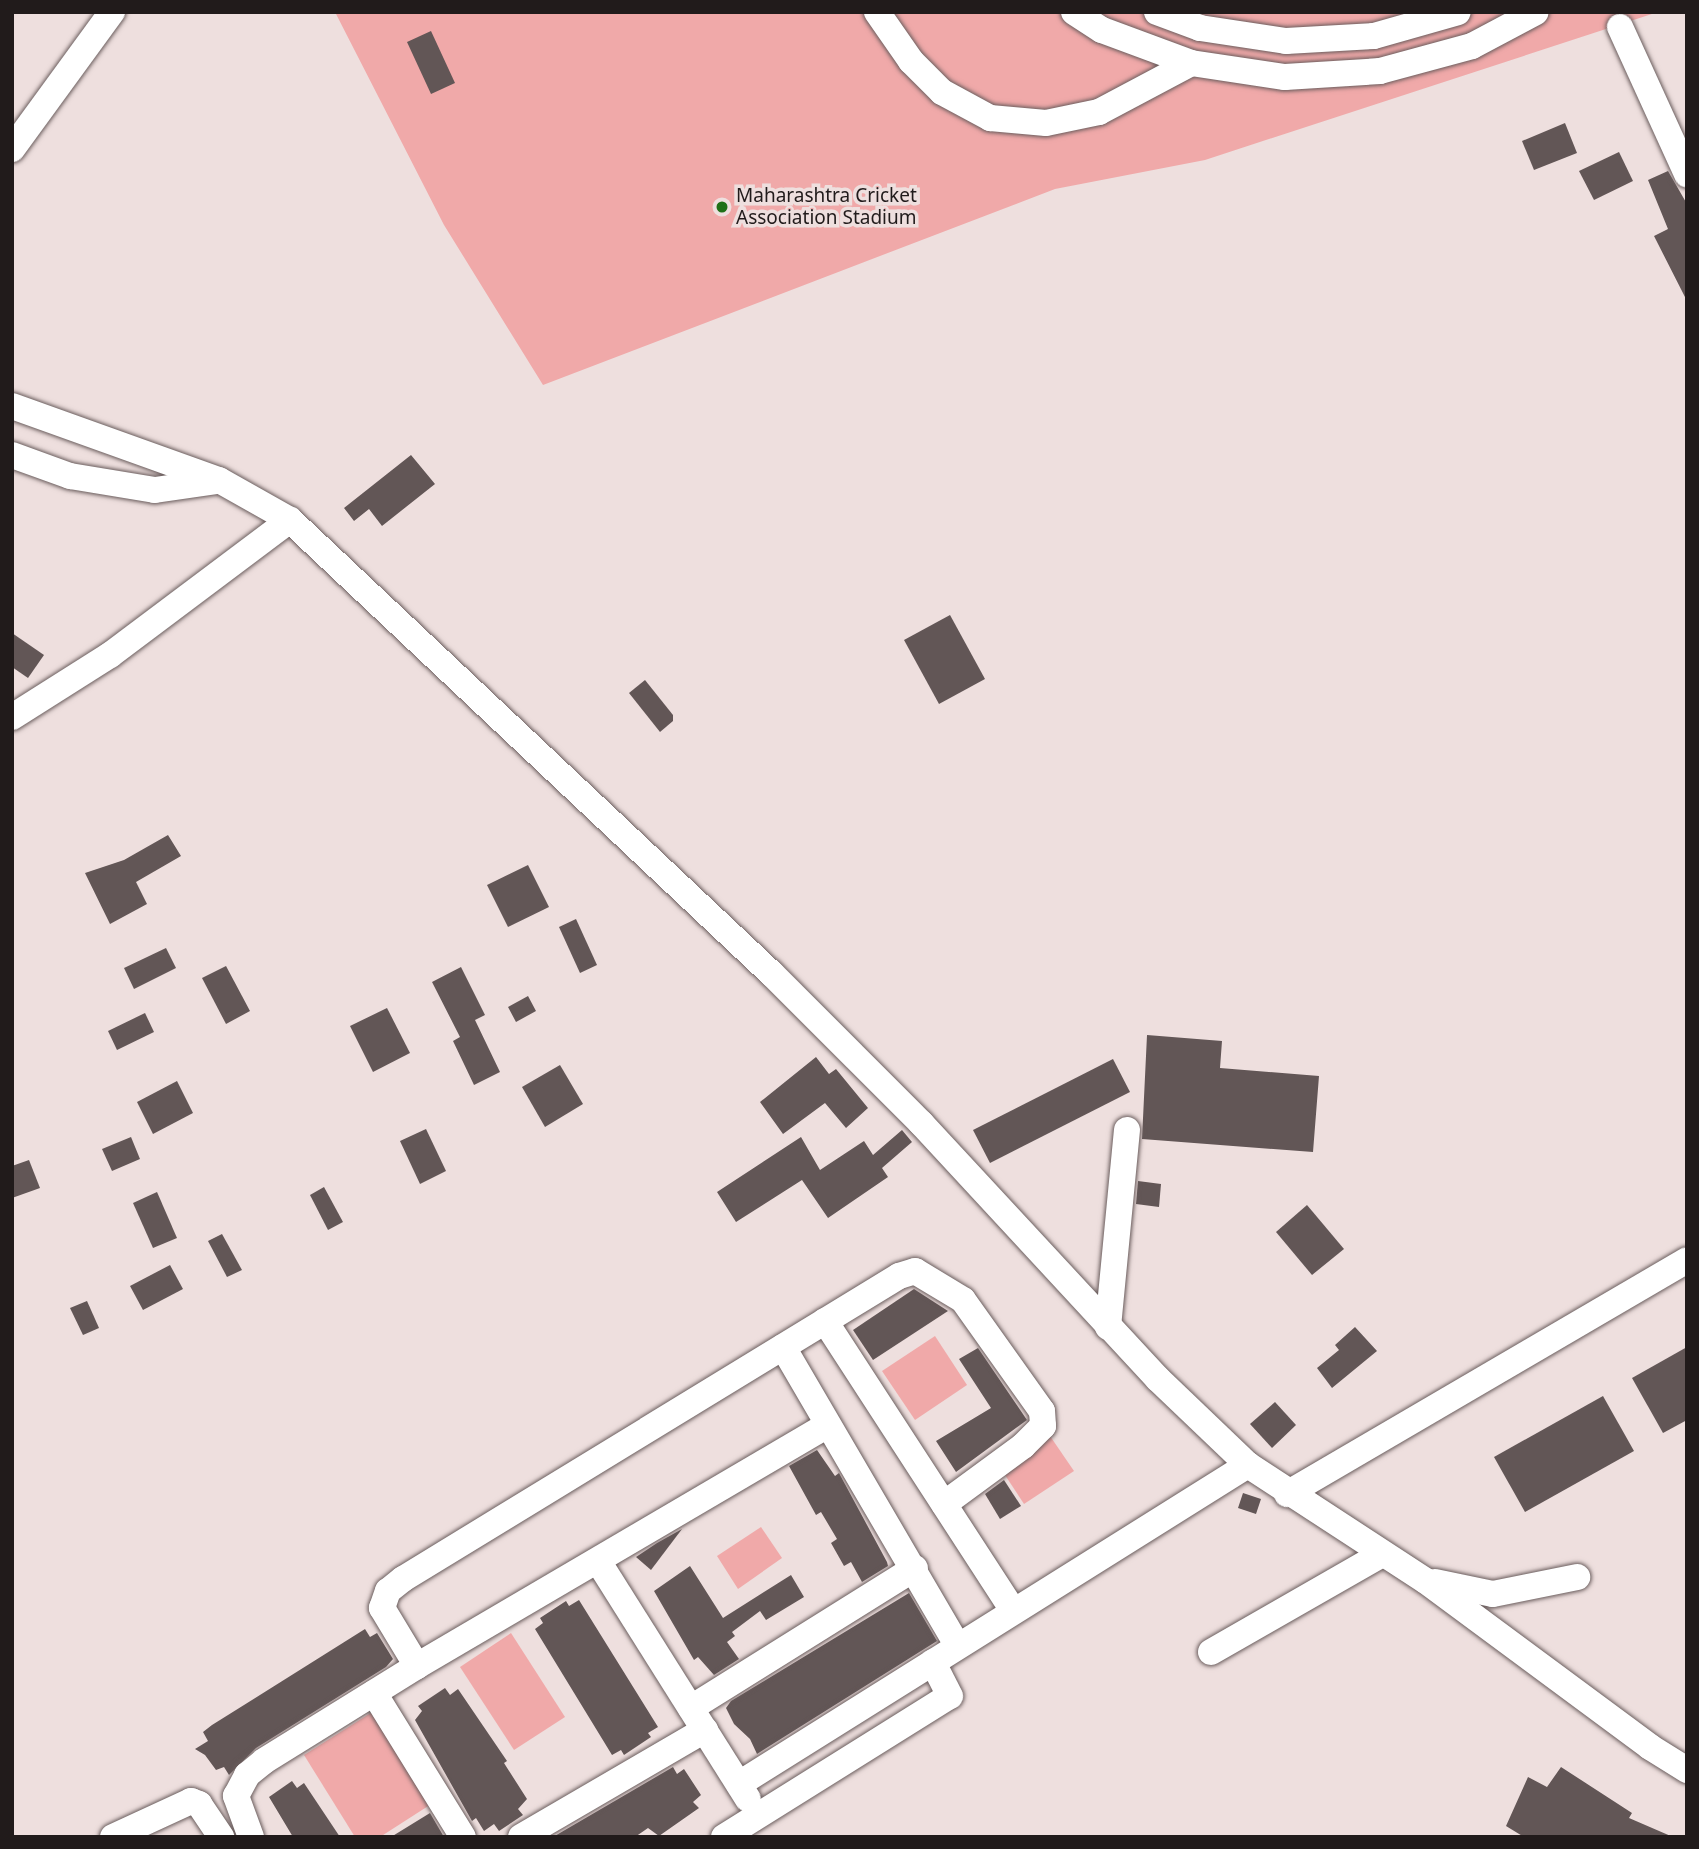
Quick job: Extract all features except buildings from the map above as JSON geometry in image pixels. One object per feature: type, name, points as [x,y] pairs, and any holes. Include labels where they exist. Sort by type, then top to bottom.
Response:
[{"type":"street","points":[[12,149],[24,125],[112,12]]},
{"type":"street","points":[[877,12],[911,61],[942,92],[990,118],[1046,123],[1099,112],[1191,63]]},
{"type":"street","points":[[1074,12],[1101,30],[1191,63],[1285,77],[1380,71],[1472,46],[1536,12]]},
{"type":"street","points":[[1157,12],[1200,28],[1286,41],[1374,36],[1458,12]]},
{"type":"street","points":[[1620,27],[1687,174]]},
{"type":"street","points":[[12,406],[219,480],[290,520],[772,974],[921,1123],[1108,1327],[1248,1465],[1287,1494],[1426,1581],[1650,1747],[1687,1770]]},
{"type":"street","points":[[13,457],[70,475],[155,490],[219,480]]},
{"type":"street","points":[[12,718],[110,655],[290,520]]},
{"type":"street","points":[[1108,1327],[1127,1130]]},
{"type":"street","points":[[1287,1494],[1687,1260]]},
{"type":"street","points":[[417,1666],[382,1608],[388,1591],[900,1276],[925,1273],[963,1300],[1042,1411],[1043,1426],[1023,1446],[944,1504]]},
{"type":"street","points":[[825,1321],[1013,1611]]},
{"type":"street","points":[[783,1347],[826,1426],[915,1568],[958,1646]]},
{"type":"street","points":[[251,1837],[237,1808],[236,1796],[247,1775],[417,1666],[826,1426]]},
{"type":"street","points":[[738,1784],[1248,1465]]},
{"type":"street","points":[[1211,1653],[1382,1554]]},
{"type":"street","points":[[598,1561],[757,1813]]},
{"type":"street","points":[[522,1837],[915,1568]]},
{"type":"street","points":[[1426,1581],[1493,1594],[1577,1577]]},
{"type":"street","points":[[724,1837],[757,1813],[950,1696],[933,1662]]},
{"type":"street","points":[[374,1693],[463,1837]]},
{"type":"street","points":[[113,1837],[191,1801],[199,1804],[221,1837]]},
{"type":"shaded area","name":"Maharashtra Cricket Association Stadium","points":[[335,12],[1658,12],[1205,160],[1055,189],[543,385],[444,225]]},
{"type":"shaded area","points":[[935,1336],[967,1385],[915,1420],[882,1371]]},
{"type":"shaded area","points":[[1050,1436],[1074,1471],[1024,1504],[1001,1469]]},
{"type":"shaded area","points":[[761,1527],[782,1558],[738,1589],[717,1556]]},
{"type":"shaded area","points":[[511,1633],[565,1717],[514,1750],[460,1667]]},
{"type":"shaded area","points":[[377,1709],[436,1801],[380,1837],[355,1837],[304,1755]]},
{"type":"place","name":"Maharashtra Cricket Association Stadium","points":[[722,207]]}]
